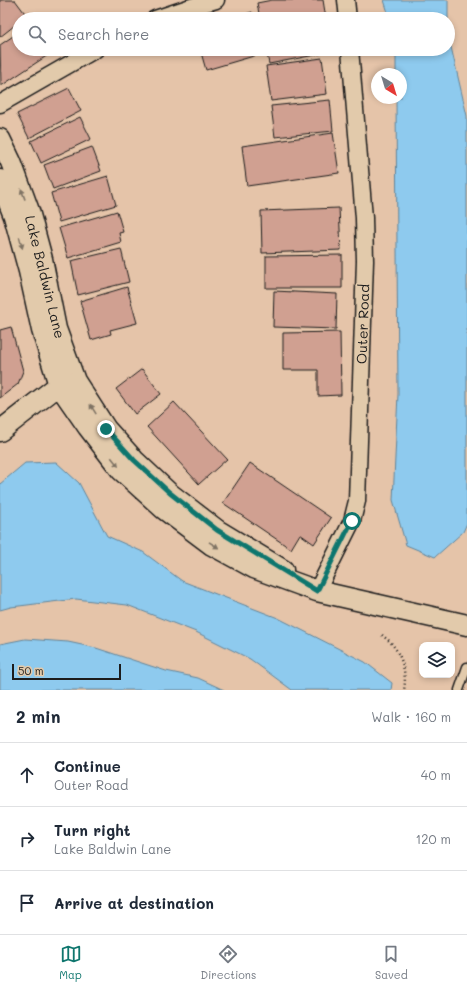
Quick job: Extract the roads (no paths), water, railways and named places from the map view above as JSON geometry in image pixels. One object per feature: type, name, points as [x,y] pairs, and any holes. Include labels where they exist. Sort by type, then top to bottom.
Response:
[{"type":"street","points":[[177,12],[216,0]]},
{"type":"street","points":[[346,0],[347,12]]},
{"type":"street","points":[[0,104],[84,56]]},
{"type":"street","name":"Outer Road","points":[[317,591],[352,521],[357,501],[365,261],[364,218],[351,56]]},
{"type":"street","name":"Lake Baldwin Lane","points":[[0,140],[11,162],[29,212],[42,259],[67,383]]},
{"type":"street","name":"Lake Baldwin Lane","points":[[0,180],[14,216],[29,271],[42,330],[67,383],[134,460],[170,493],[217,530],[317,591],[467,626]]},
{"type":"street","points":[[0,431],[67,383]]},
{"type":"lane","points":[[459,690],[467,667]]},
{"type":"water","points":[[384,0],[448,0],[448,12],[388,12]]},
{"type":"water","points":[[396,56],[453,56],[467,116],[467,523],[463,532],[435,557],[406,545],[393,500],[398,394],[396,104],[407,104],[407,68],[396,68]]},
{"type":"water","points":[[56,462],[79,483],[107,536],[143,552],[182,581],[278,618],[365,662],[392,683],[391,690],[292,690],[250,659],[196,632],[127,605],[76,599],[11,607],[0,610],[0,484],[25,463]]},
{"type":"water","points":[[25,639],[68,642],[96,648],[166,671],[198,678],[224,690],[0,690],[0,644]]}]
